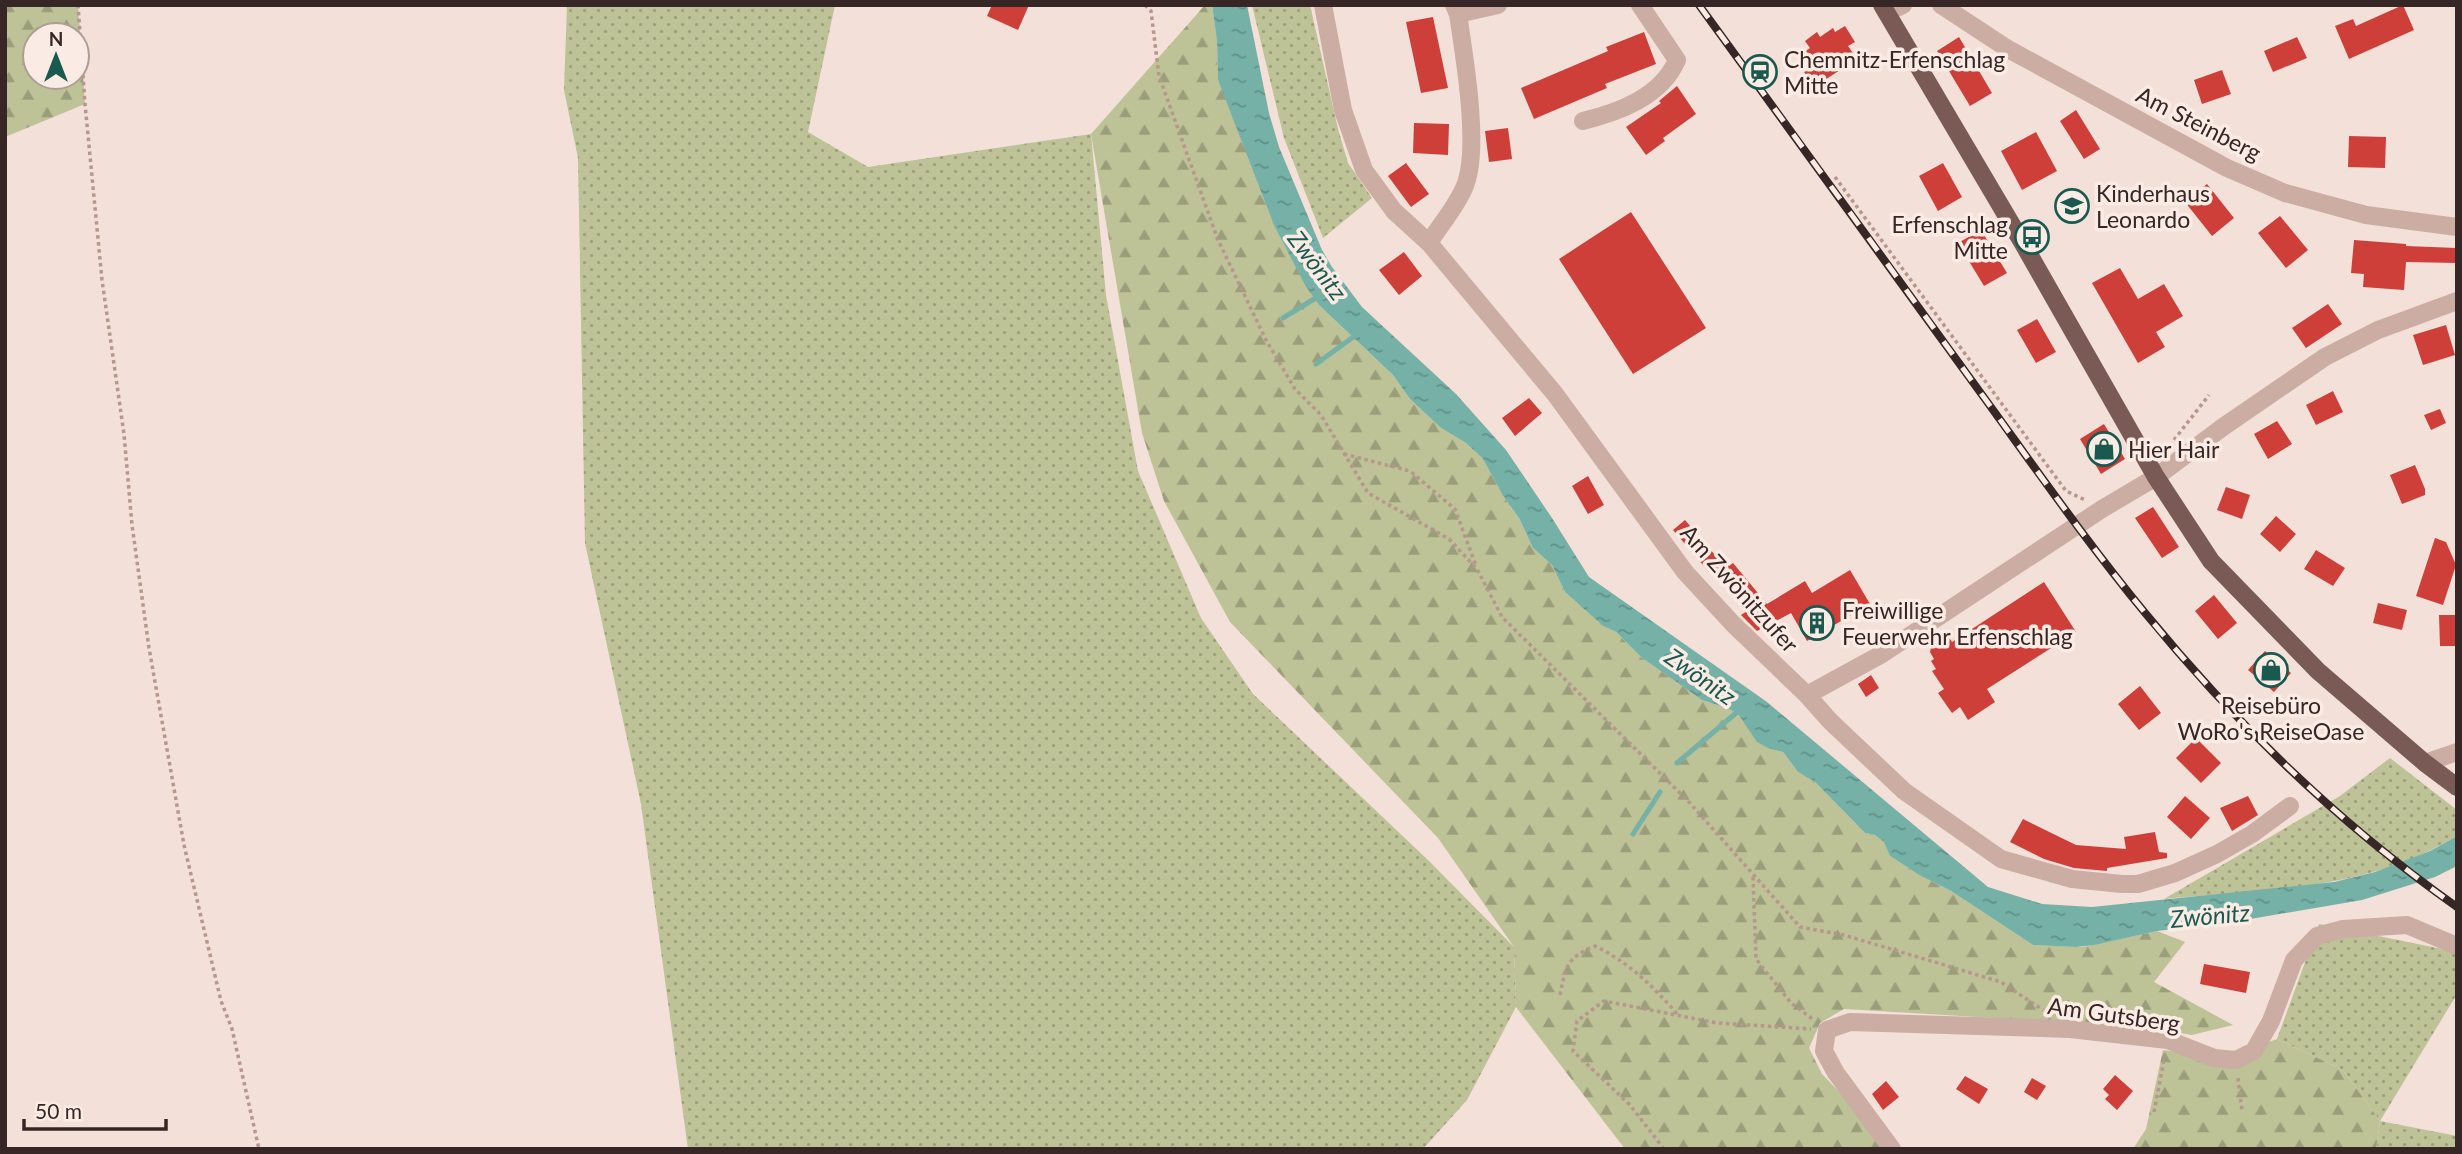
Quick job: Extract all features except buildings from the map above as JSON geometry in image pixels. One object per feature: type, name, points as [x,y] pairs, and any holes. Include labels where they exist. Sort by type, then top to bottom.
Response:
[{"type":"main road","points":[[1891,8],[2156,477],[2211,561],[2318,671],[2457,787]]},
{"type":"street","name":"Am Zwönitzufer","points":[[1323,5],[1343,110],[1364,170],[1394,211],[1429,243],[1555,394],[1685,572],[1830,721],[1905,790],[2001,859],[2072,879],[2138,884],[2175,873],[2217,854],[2252,834],[2290,806]]},
{"type":"street","points":[[1429,243],[1465,187],[1472,160],[1467,79],[1456,10],[1498,5]]},
{"type":"street","points":[[1583,121],[1615,113],[1646,96],[1670,75],[1676,60],[1640,5]]},
{"type":"street","name":"Am Steinberg","points":[[1941,5],[2008,49],[2227,168],[2285,193],[2366,215],[2457,227]]},
{"type":"street","points":[[1807,695],[1882,654],[2102,509],[2156,477],[2223,426],[2325,357],[2378,330],[2457,301]]},
{"type":"street","points":[[2425,763],[2457,751]]},
{"type":"street","points":[[2236,1060],[2254,1051],[2271,1021],[2294,960],[2317,936],[2343,929],[2407,925],[2457,946]]},
{"type":"street","name":"Am Gutsberg","points":[[1827,1030],[1850,1022],[2070,1028],[2168,1041],[2214,1058],[2236,1060]]},
{"type":"street","points":[[1827,1030],[1824,1051],[1836,1073],[1892,1149]]},
{"type":"path","points":[[78,5],[102,280],[124,434],[132,525],[149,648],[184,845],[221,1001],[232,1029],[259,1149]]},
{"type":"path","points":[[1145,5],[1151,11],[1159,76],[1218,240],[1266,340],[1296,389],[1321,415],[1368,494],[1449,539],[1477,569]]},
{"type":"path","points":[[1835,177],[2066,491],[2102,509]]},
{"type":"path","points":[[2172,444],[2209,394]]},
{"type":"path","points":[[1344,454],[1410,471],[1455,509],[1477,569],[1502,617],[1688,801],[1800,927],[1844,935],[2001,982],[2070,1028]]},
{"type":"path","points":[[1753,875],[1756,960],[1791,1003],[1827,1030]]},
{"type":"path","points":[[1560,995],[1566,967],[1581,952],[1595,946],[1619,957],[1660,994],[1678,1015]]},
{"type":"path","points":[[1664,1149],[1630,1105],[1573,1051],[1577,1021],[1604,1001],[1717,1023],[1827,1030]]},
{"type":"path","points":[[2154,1112],[2168,1041]]},
{"type":"path","points":[[2236,1060],[2242,1111]]},
{"type":"green space","points":[[5,5],[78,5],[79,21],[21,21],[21,91],[84,91],[85,104],[5,137]]},
{"type":"green space","points":[[567,5],[835,5],[808,132],[868,167],[1091,134],[1106,295],[1138,471],[1201,618],[1253,694],[1429,861],[1514,947],[1516,1007],[1467,1100],[1423,1149],[688,1149],[641,804],[585,543],[578,158],[564,90]]},
{"type":"green space","points":[[1205,5],[1212,5],[1217,41],[1218,80],[1320,306],[1393,375],[1410,399],[1441,428],[1466,443],[1483,459],[1503,496],[1519,518],[1533,548],[1552,565],[1565,592],[1603,626],[1616,632],[1642,658],[1702,700],[1738,714],[1770,749],[1783,752],[1798,772],[1815,782],[1865,833],[1875,835],[1885,842],[1890,856],[1919,875],[1951,891],[2033,945],[2082,947],[2157,931],[2185,942],[2154,982],[2233,1025],[2192,1035],[2146,1027],[1844,1009],[1820,1023],[1809,1048],[1822,1074],[1894,1149],[1625,1149],[1516,1007],[1514,947],[1438,838],[1230,622],[1164,501],[1142,433],[1091,134]]},
{"type":"green space","points":[[1252,5],[1310,5],[1348,163],[1372,198],[1323,238],[1284,138]]},
{"type":"green space","points":[[2390,758],[2457,810],[2457,836],[2405,861],[2348,878],[2296,887],[2164,899],[2340,796]]},
{"type":"green space","points":[[2319,924],[2457,952],[2457,994],[2380,1121],[2343,1070],[2277,1039]]},
{"type":"green space","points":[[2277,1039],[2343,1070],[2380,1121],[2376,1149],[2133,1149],[2146,1129],[2163,1050],[2226,1058]]},
{"type":"green space","points":[[2380,1121],[2457,1136],[2457,1149],[2376,1149]]},
{"type":"water","name":"Zwönitz","points":[[1212,5],[1247,5],[1269,113],[1279,147],[1322,250],[1332,267],[1362,307],[1456,394],[1506,450],[1589,577],[1767,702],[1988,887],[2042,904],[2092,907],[2334,882],[2375,872],[2430,851],[2457,836],[2457,866],[2435,877],[2362,900],[2233,922],[2157,931],[2076,947],[2033,945],[1951,891],[1890,856],[1884,842],[1875,835],[1865,833],[1815,782],[1798,772],[1783,752],[1757,742],[1738,714],[1702,700],[1642,658],[1616,632],[1603,626],[1565,592],[1552,565],[1533,548],[1519,518],[1503,496],[1483,459],[1466,443],[1441,428],[1410,399],[1393,375],[1320,306],[1305,285],[1274,225],[1218,80],[1217,41]]},
{"type":"waterway","name":"Zwönitz","points":[[1283,318],[1319,296]]},
{"type":"waterway","points":[[1316,364],[1356,335]]},
{"type":"waterway","name":"Zwönitz","points":[[1677,763],[1742,708]]},
{"type":"waterway","points":[[1633,834],[1660,792]]},
{"type":"railway","points":[[1699,5],[2057,499],[2180,655],[2253,733],[2331,807],[2457,907]]},
{"type":"place","name":"Chemnitz-Erfenschlag Mitte","points":[[1760,72]]},
{"type":"place","name":"Kinderhaus Leonardo","points":[[2072,206]]},
{"type":"place","name":"Erfenschlag Mitte","points":[[2032,237]]},
{"type":"place","name":"Hier Hair","points":[[2104,449]]},
{"type":"place","name":"Freiwillige Feuerwehr Erfenschlag","points":[[1817,623]]},
{"type":"place","name":"Reisebüro WoRo's ReiseOase","points":[[2271,670]]}]
